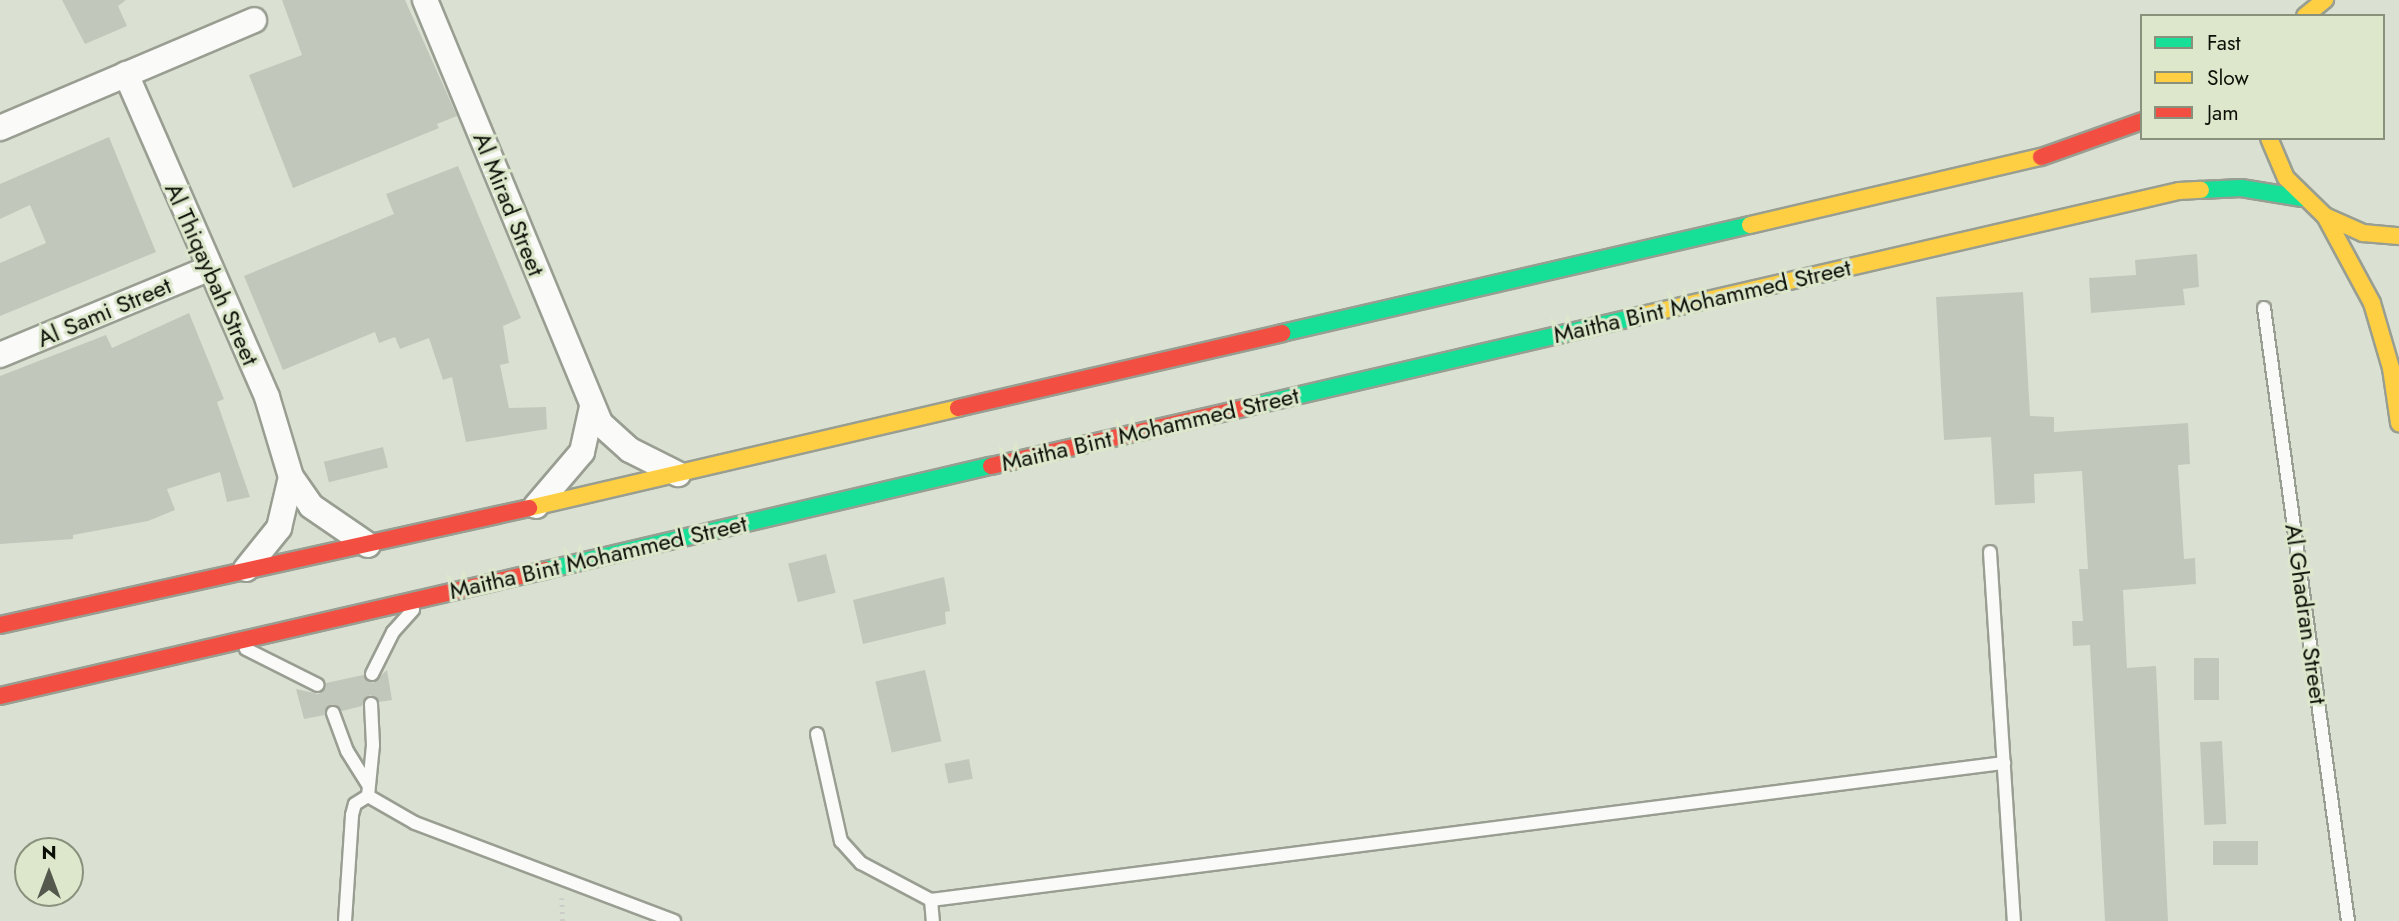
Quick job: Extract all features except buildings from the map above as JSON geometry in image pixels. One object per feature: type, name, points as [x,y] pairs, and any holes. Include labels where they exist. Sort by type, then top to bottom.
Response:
[{"type":"main road","points":[[2306,14],[2325,0]]},
{"type":"main road","points":[[0,625],[246,569],[369,545],[2042,157],[2140,122]]},
{"type":"main road","points":[[2270,140],[2286,178],[2302,198],[2325,216],[2363,233],[2399,236]]},
{"type":"main road","name":"Maitha Bint Mohammed Street","points":[[0,696],[2179,191],[2242,188],[2302,198]]},
{"type":"main road","points":[[2325,216],[2372,303],[2391,368],[2399,423]]},
{"type":"street","name":"Al Mirad Street","points":[[425,0],[592,407],[615,438],[678,474]]},
{"type":"street","points":[[0,128],[254,20]]},
{"type":"street","name":"Al Thiqaybah Street","points":[[127,74],[208,269],[267,397],[291,477],[312,506],[369,545]]},
{"type":"street","name":"Al Sami Street","points":[[0,355],[208,269]]},
{"type":"street","points":[[536,506],[582,452],[592,407]]},
{"type":"street","name":"Al Thiqaybah Street","points":[[246,569],[279,528],[291,477]]},
{"type":"lane","name":"Al Ghadran Street","points":[[2264,308],[2348,921]]},
{"type":"lane","points":[[1990,552],[2014,921]]},
{"type":"lane","points":[[372,674],[393,632],[429,595]]},
{"type":"lane","points":[[222,643],[275,660],[317,685]]},
{"type":"lane","points":[[345,921],[352,815],[355,804],[368,790],[373,745],[370,704]]},
{"type":"lane","points":[[333,713],[347,751],[368,790],[415,823],[644,907],[674,921]]},
{"type":"lane","points":[[817,734],[836,827],[849,854],[931,900],[2004,763]]},
{"type":"lane","points":[[931,900],[933,921]]},
{"type":"lane","points":[[644,907],[658,921]]},
{"type":"traffic: fast","points":[[2201,190],[2241,188],[2302,198]]},
{"type":"traffic: fast","points":[[1282,333],[1750,225]]},
{"type":"traffic: fast","points":[[1257,405],[1638,316]]},
{"type":"traffic: fast","points":[[546,570],[991,466]]},
{"type":"traffic: slow","points":[[2308,14],[2325,0]]},
{"type":"traffic: slow","points":[[2270,140],[2286,178],[2325,216],[2363,233],[2399,236]]},
{"type":"traffic: slow","points":[[1750,225],[2041,157]]},
{"type":"traffic: slow","points":[[1638,316],[2179,191],[2201,190]]},
{"type":"traffic: slow","points":[[2325,216],[2372,303],[2391,368],[2399,423]]},
{"type":"traffic: slow","points":[[529,508],[958,408]]},
{"type":"traffic: jam","points":[[2041,157],[2140,122]]},
{"type":"traffic: jam","points":[[958,408],[1282,333]]},
{"type":"traffic: jam","points":[[991,466],[1257,405]]},
{"type":"traffic: jam","points":[[0,625],[529,508]]},
{"type":"traffic: jam","points":[[0,696],[546,570]]}]
